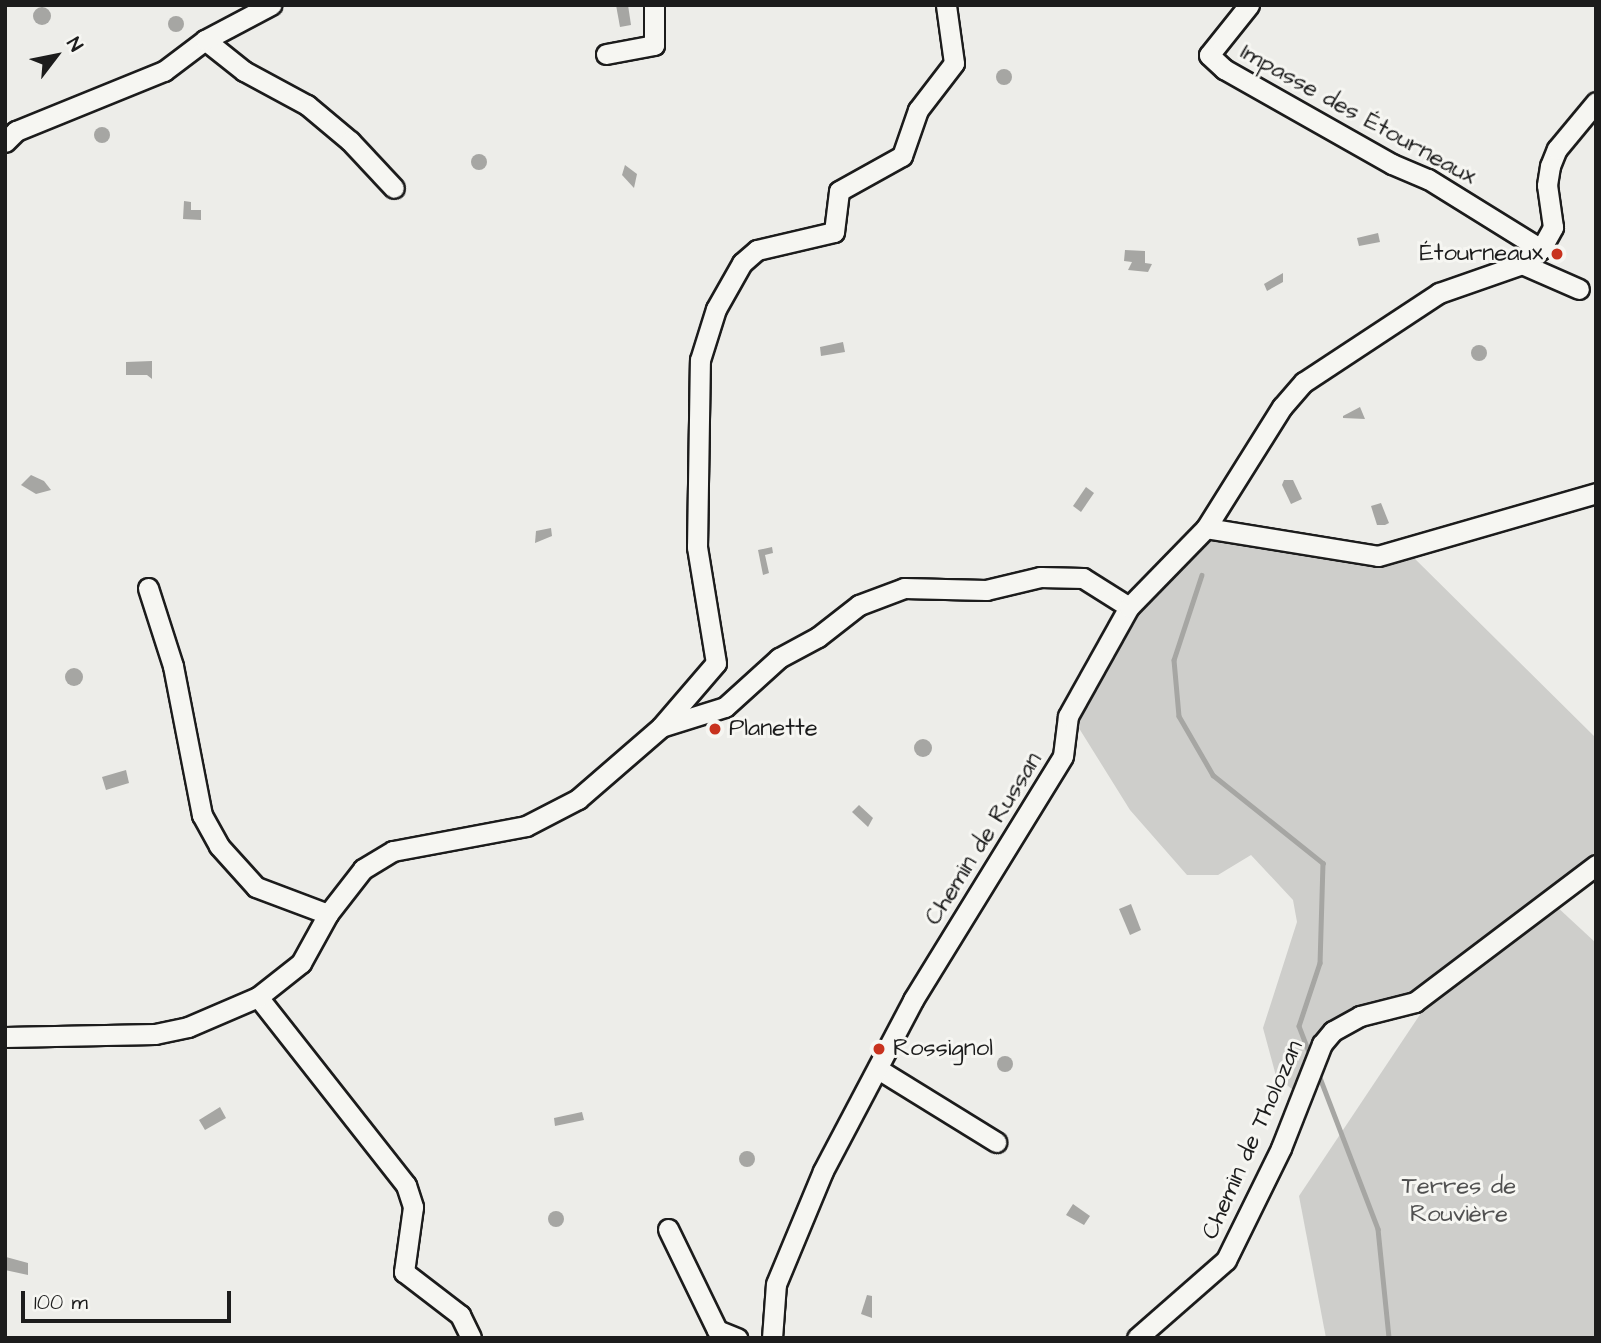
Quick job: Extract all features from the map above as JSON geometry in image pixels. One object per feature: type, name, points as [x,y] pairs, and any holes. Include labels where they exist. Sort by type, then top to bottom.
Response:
[{"type":"street","points":[[5,142],[16,131],[164,71],[236,13],[271,5]]},
{"type":"street","points":[[606,54],[654,45],[654,5]]},
{"type":"street","points":[[5,1037],[155,1034],[188,1027],[258,997],[301,963],[328,914],[352,879],[393,851],[526,826],[579,799],[661,727],[716,663],[697,547],[700,360],[716,309],[742,263],[757,250],[834,232],[839,191],[902,156],[918,110],[954,63],[946,5]]},
{"type":"street","name":"Impasse des Étourneaux","points":[[1249,5],[1209,55],[1224,69],[1368,151],[1428,179],[1541,249]]},
{"type":"street","points":[[205,40],[244,71],[307,105],[350,141],[394,188]]},
{"type":"street","points":[[1541,249],[1553,227],[1547,185],[1550,166],[1557,149],[1596,102]]},
{"type":"street","name":"Chemin de Russan","points":[[772,1338],[776,1284],[823,1171],[913,1000],[1063,756],[1068,716],[1129,607],[1206,528],[1282,407],[1304,382],[1438,293],[1522,264],[1541,249]]},
{"type":"street","points":[[1522,264],[1579,289]]},
{"type":"street","points":[[1206,528],[1378,556],[1596,493]]},
{"type":"street","points":[[661,727],[724,707],[779,658],[818,637],[859,605],[904,588],[986,590],[1040,577],[1083,578],[1129,607]]},
{"type":"street","points":[[148,588],[173,666],[202,815],[219,846],[256,887],[328,914]]},
{"type":"street","name":"Chemin de Tholozan","points":[[1138,1338],[1226,1260],[1281,1148],[1322,1044],[1334,1031],[1360,1016],[1415,1002],[1596,865]]},
{"type":"street","points":[[258,997],[406,1185],[413,1207],[404,1272],[460,1315],[471,1338]]},
{"type":"street","points":[[878,1069],[996,1142]]},
{"type":"street","points":[[668,1229],[717,1330],[737,1338]]},
{"type":"green space","points":[[1205,538],[1361,564],[1409,553],[1596,738],[1596,860],[1404,1001],[1360,1010],[1325,1025],[1293,1090],[1276,1076],[1263,1028],[1297,922],[1293,900],[1251,855],[1218,875],[1187,875],[1130,810],[1077,725],[1120,633],[1138,607]]},
{"type":"green space","name":"Terres de Rouvière","points":[[1555,905],[1596,943],[1596,1338],[1326,1338],[1299,1196],[1431,998]]},
{"type":"shaded area","points":[[616,5],[628,5],[631,25],[620,27]]},
{"type":"shaded area","points":[[38,7],[46,7],[51,16],[49,23],[38,25],[33,20],[33,12]]},
{"type":"shaded area","points":[[173,16],[179,16],[184,24],[182,30],[173,32],[168,27],[168,21]]},
{"type":"shaded area","points":[[1004,69],[1010,71],[1010,83],[1004,85],[998,83],[996,77],[998,71]]},
{"type":"shaded area","points":[[102,127],[108,129],[108,141],[102,143],[96,141],[94,135],[96,129]]},
{"type":"shaded area","points":[[479,154],[485,156],[485,168],[479,170],[473,168],[471,162],[473,156]]},
{"type":"shaded area","points":[[625,165],[637,174],[634,188],[622,175]]},
{"type":"shaded area","points":[[184,201],[191,202],[191,210],[201,210],[201,220],[183,219]]},
{"type":"shaded area","points":[[1378,233],[1380,242],[1359,246],[1357,238]]},
{"type":"shaded area","points":[[1125,250],[1145,251],[1145,263],[1152,264],[1148,272],[1128,270],[1132,262],[1124,261]]},
{"type":"shaded area","points":[[1283,273],[1283,282],[1267,291],[1264,284]]},
{"type":"shaded area","points":[[843,342],[845,352],[821,356],[820,347]]},
{"type":"shaded area","points":[[1476,345],[1482,345],[1487,353],[1485,359],[1476,361],[1471,356],[1471,350]]},
{"type":"shaded area","points":[[152,361],[152,379],[147,375],[126,375],[126,362]]},
{"type":"shaded area","points":[[1360,407],[1365,419],[1343,418],[1343,416]]},
{"type":"shaded area","points":[[31,475],[44,481],[51,490],[36,494],[21,485]]},
{"type":"shaded area","points":[[1284,480],[1293,480],[1302,499],[1291,504],[1282,485]]},
{"type":"shaded area","points":[[1086,487],[1094,493],[1081,512],[1073,506]]},
{"type":"shaded area","points":[[1381,503],[1389,523],[1377,525],[1371,506]]},
{"type":"shaded area","points":[[551,528],[552,536],[535,543],[536,531]]},
{"type":"shaded area","points":[[772,547],[773,553],[765,555],[769,573],[763,575],[758,550]]},
{"type":"shaded area","points":[[74,668],[80,671],[83,677],[80,683],[74,686],[68,683],[65,677],[68,671]]},
{"type":"shaded area","points":[[923,739],[929,742],[932,748],[929,754],[923,757],[917,754],[914,748],[917,742]]},
{"type":"shaded area","points":[[126,770],[129,783],[106,790],[102,777]]},
{"type":"shaded area","points":[[859,805],[873,818],[868,827],[852,812]]},
{"type":"shaded area","points":[[1131,904],[1141,930],[1130,935],[1119,909]]},
{"type":"shaded area","points":[[1002,1056],[1008,1056],[1013,1064],[1011,1070],[1002,1072],[997,1067],[997,1061]]},
{"type":"shaded area","points":[[220,1107],[226,1118],[205,1130],[199,1120]]},
{"type":"shaded area","points":[[582,1112],[584,1120],[555,1126],[554,1118]]},
{"type":"shaded area","points":[[744,1151],[750,1151],[755,1159],[753,1165],[744,1167],[739,1162],[739,1156]]},
{"type":"shaded area","points":[[1073,1204],[1090,1216],[1084,1225],[1066,1215]]},
{"type":"shaded area","points":[[556,1211],[564,1219],[556,1227],[548,1219]]},
{"type":"shaded area","points":[[6,1257],[28,1263],[28,1275],[5,1270]]},
{"type":"shaded area","points":[[867,1295],[872,1296],[872,1318],[861,1314]]},
{"type":"waterway","points":[[1202,575],[1174,660],[1179,716],[1213,775],[1323,863],[1320,963],[1299,1026],[1308,1049]]},
{"type":"waterway","points":[[1319,1075],[1378,1229],[1389,1338]]},
{"type":"place","name":"Étourneaux","points":[[1557,254]]},
{"type":"place","name":"Planette","points":[[715,729]]},
{"type":"place","name":"Rossignol","points":[[879,1049]]}]
